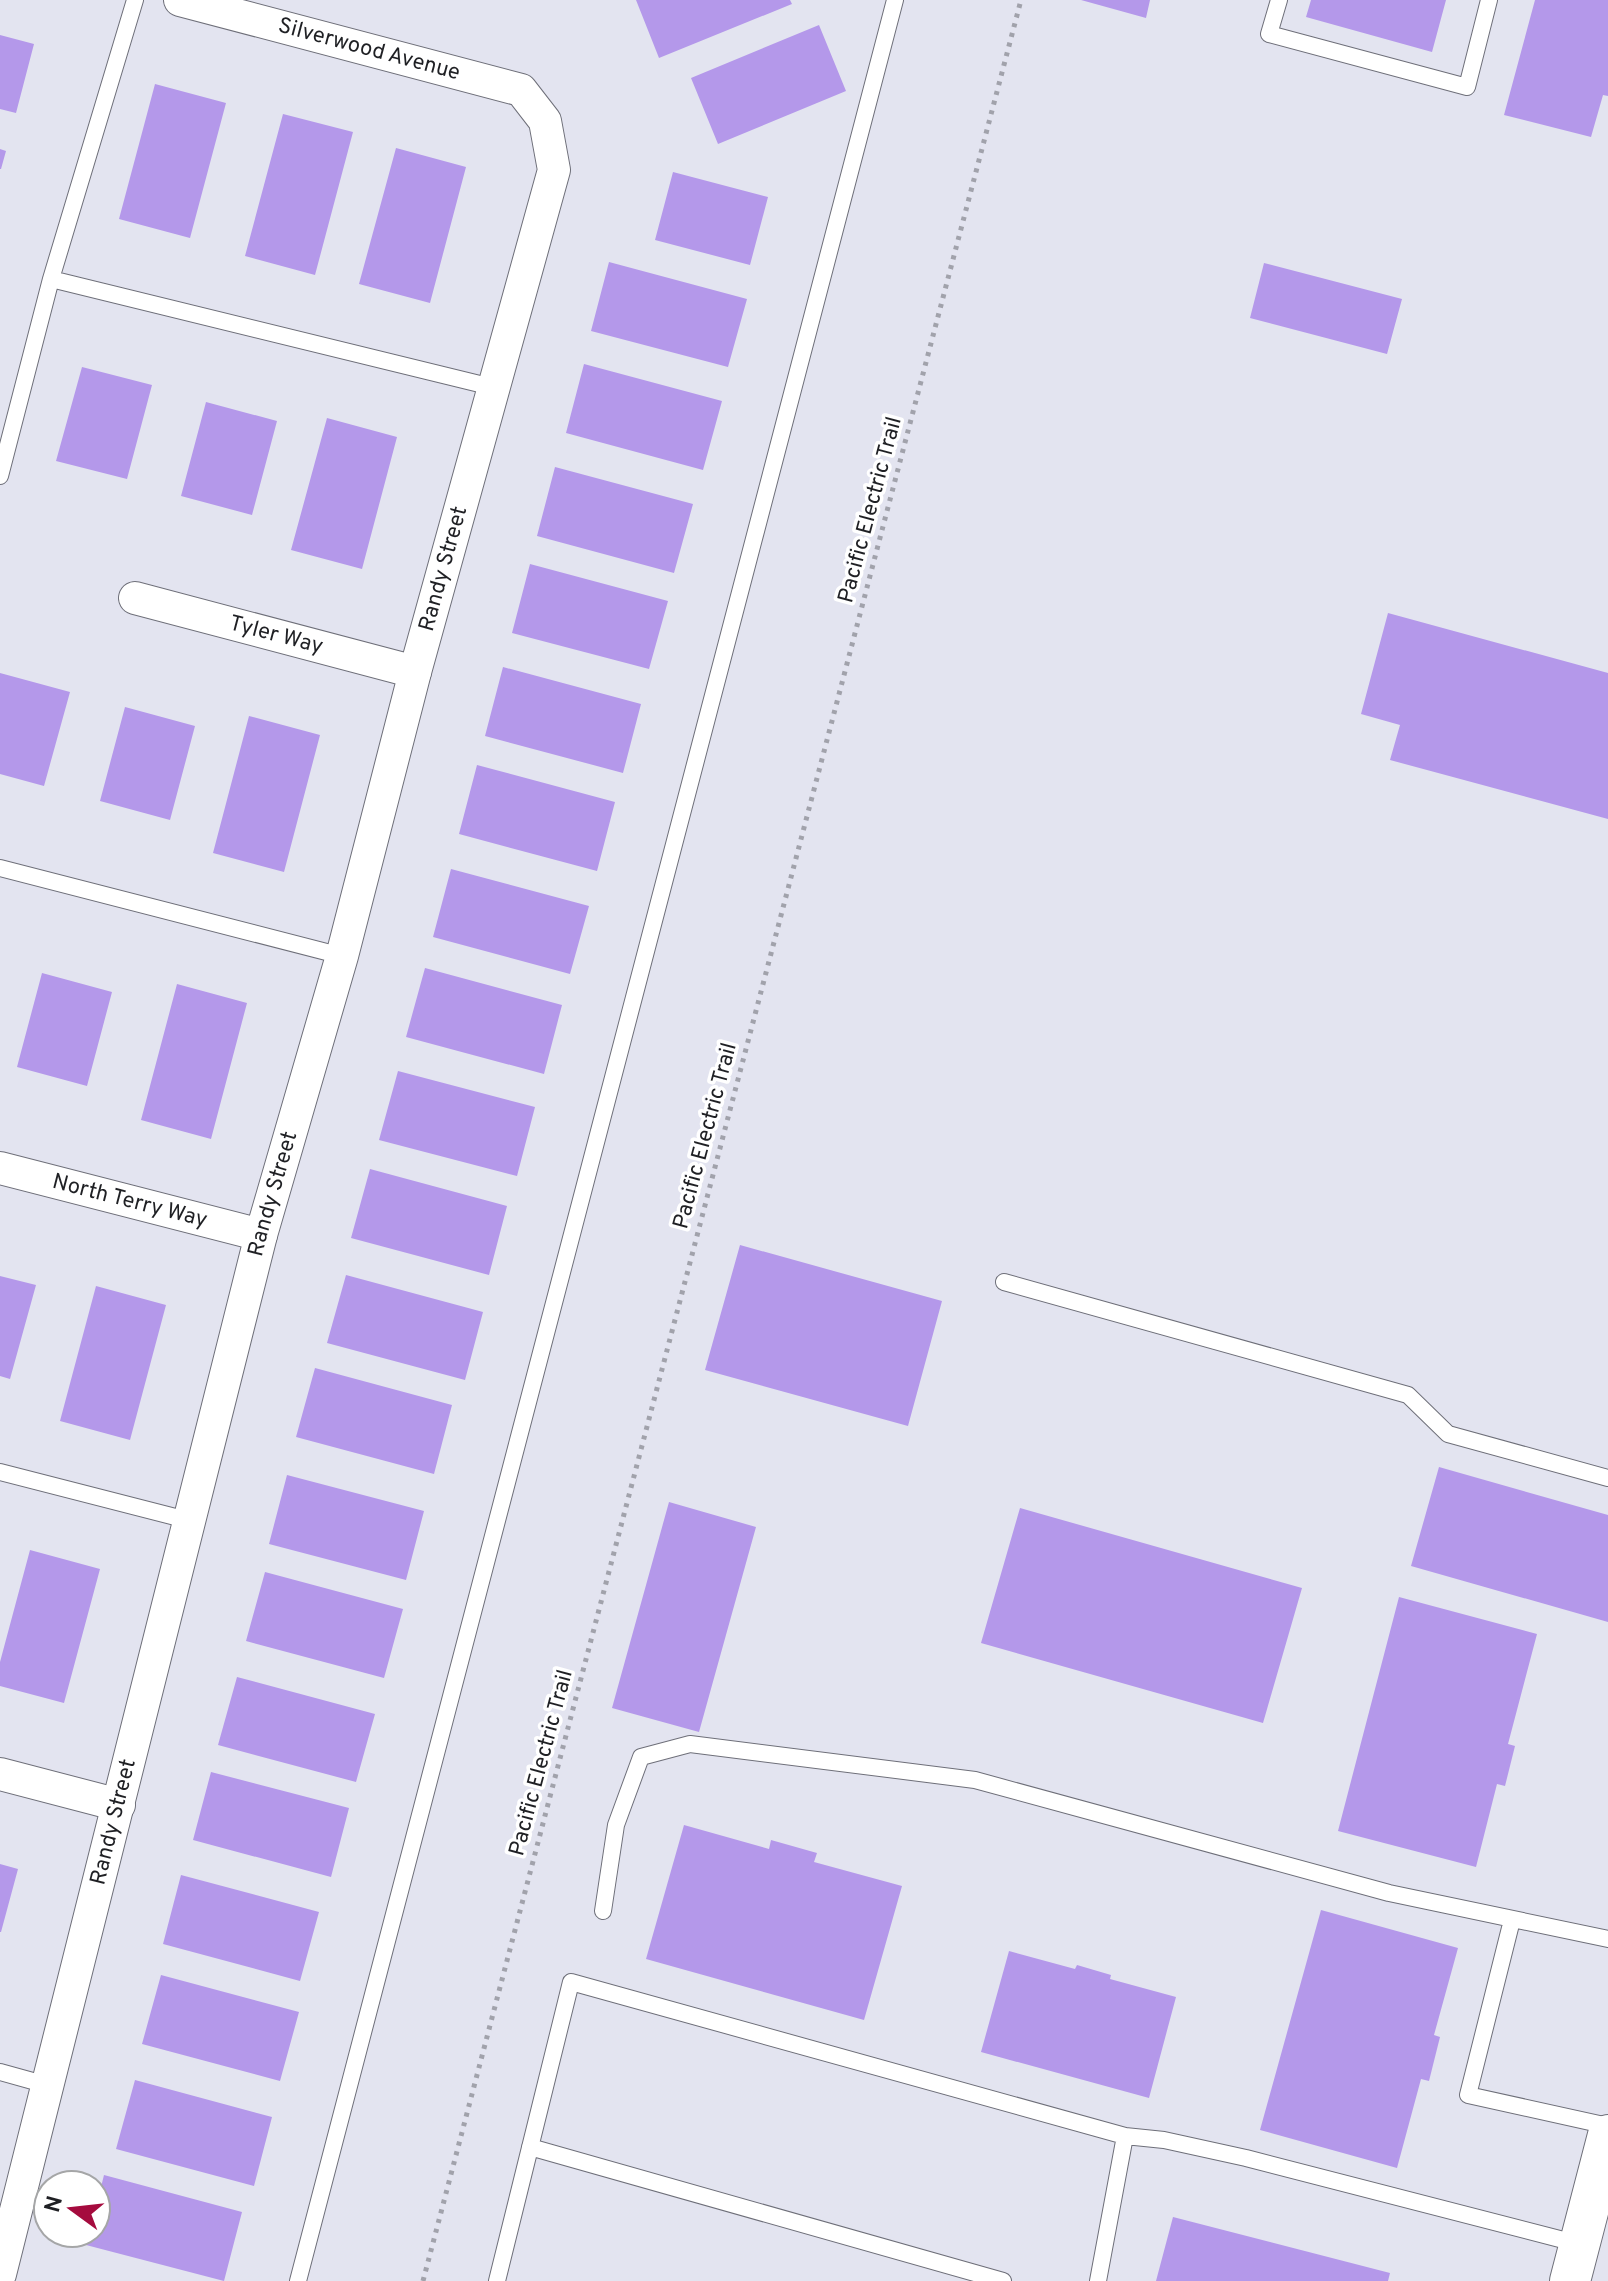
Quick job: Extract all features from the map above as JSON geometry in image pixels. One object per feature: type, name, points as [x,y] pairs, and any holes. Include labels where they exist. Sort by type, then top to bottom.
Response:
[{"type":"street","name":"Silverwood Avenue","points":[[180,0],[521,90],[545,121]]},
{"type":"street","name":"Randy Street","points":[[0,2274],[261,1235],[342,956],[415,672],[554,170],[545,121]]},
{"type":"street","name":"Tyler Way","points":[[135,598],[415,672]]},
{"type":"street","name":"North Terry Way","points":[[0,1168],[261,1235]]},
{"type":"street","points":[[0,1774],[119,1805]]},
{"type":"street","points":[[1575,2262],[1608,2135]]},
{"type":"lane","points":[[0,476],[51,279],[135,0]]},
{"type":"lane","points":[[298,2281],[895,0]]},
{"type":"lane","points":[[1279,0],[1269,34],[1467,87],[1489,0]]},
{"type":"lane","points":[[51,279],[492,387]]},
{"type":"lane","points":[[0,868],[342,956]]},
{"type":"lane","points":[[1004,1282],[1408,1395],[1448,1434],[1608,1478]]},
{"type":"lane","points":[[0,1472],[191,1521]]},
{"type":"lane","points":[[603,1911],[616,1825],[641,1757],[690,1744],[975,1780],[1389,1893],[1608,1939]]},
{"type":"lane","points":[[1512,1920],[1468,2095],[1608,2126]]},
{"type":"lane","points":[[497,2281],[571,1982],[1125,2136],[1164,2140],[1246,2158],[1575,2262]]},
{"type":"lane","points":[[0,2072],[47,2085]]},
{"type":"lane","points":[[1098,2281],[1125,2136]]},
{"type":"lane","points":[[530,2147],[1003,2281]]},
{"type":"path","name":"Pacific Electric Trail","points":[[423,2281],[1021,0]]},
{"type":"building","points":[[636,0],[790,0],[792,4],[659,58]]},
{"type":"building","points":[[1081,0],[1150,0],[1146,18]]},
{"type":"building","points":[[1311,0],[1446,0],[1432,52],[1306,17]]},
{"type":"building","points":[[1535,0],[1608,0],[1608,96],[1603,95],[1591,137],[1504,115]]},
{"type":"building","points":[[819,25],[846,91],[718,144],[691,78]]},
{"type":"building","points":[[0,35],[34,44],[16,113],[0,109]]},
{"type":"building","points":[[155,84],[226,103],[190,238],[119,219]]},
{"type":"building","points":[[283,114],[353,132],[315,275],[245,256]]},
{"type":"building","points":[[396,148],[466,167],[430,303],[359,284]]},
{"type":"building","points":[[0,149],[6,151],[1,169],[0,169]]},
{"type":"building","points":[[673,172],[768,197],[750,265],[655,240]]},
{"type":"building","points":[[609,262],[747,299],[728,367],[591,331]]},
{"type":"building","points":[[1264,263],[1402,299],[1387,354],[1250,318]]},
{"type":"building","points":[[584,364],[722,401],[703,470],[566,433]]},
{"type":"building","points":[[82,367],[152,385],[127,479],[56,461]]},
{"type":"building","points":[[206,402],[277,421],[252,515],[181,496]]},
{"type":"building","points":[[327,418],[397,437],[362,569],[291,550]]},
{"type":"building","points":[[555,467],[693,504],[674,573],[537,536]]},
{"type":"building","points":[[530,564],[668,601],[649,669],[512,633]]},
{"type":"building","points":[[1388,613],[1608,673],[1608,819],[1390,760],[1400,725],[1361,714]]},
{"type":"building","points":[[503,667],[641,704],[623,773],[485,736]]},
{"type":"building","points":[[0,673],[70,692],[44,786],[0,774]]},
{"type":"building","points":[[125,707],[195,726],[170,820],[100,801]]},
{"type":"building","points":[[249,716],[320,735],[284,872],[213,853]]},
{"type":"building","points":[[477,765],[615,802],[597,871],[459,834]]},
{"type":"building","points":[[451,869],[589,906],[570,974],[433,937]]},
{"type":"building","points":[[425,968],[562,1005],[544,1074],[406,1037]]},
{"type":"building","points":[[42,973],[112,992],[87,1086],[17,1067]]},
{"type":"building","points":[[177,984],[247,1003],[211,1139],[141,1120]]},
{"type":"building","points":[[398,1071],[535,1107],[517,1176],[379,1140]]},
{"type":"building","points":[[370,1169],[507,1206],[489,1275],[351,1238]]},
{"type":"building","points":[[740,1245],[942,1301],[908,1426],[705,1370]]},
{"type":"building","points":[[346,1275],[483,1312],[465,1380],[327,1343]]},
{"type":"building","points":[[0,1276],[36,1285],[10,1379],[0,1376]]},
{"type":"building","points":[[96,1286],[166,1305],[130,1440],[60,1421]]},
{"type":"building","points":[[315,1368],[452,1405],[434,1474],[296,1437]]},
{"type":"building","points":[[1439,1467],[1608,1515],[1608,1622],[1411,1566]]},
{"type":"building","points":[[287,1475],[424,1511],[406,1580],[269,1544]]},
{"type":"building","points":[[669,1502],[756,1527],[699,1732],[612,1708]]},
{"type":"building","points":[[1020,1508],[1302,1588],[1263,1723],[981,1643]]},
{"type":"building","points":[[30,1550],[100,1569],[64,1703],[0,1686],[0,1662]]},
{"type":"building","points":[[265,1572],[403,1609],[384,1678],[246,1641]]},
{"type":"building","points":[[1399,1597],[1537,1634],[1508,1744],[1515,1746],[1505,1786],[1497,1784],[1476,1867],[1338,1831]]},
{"type":"building","points":[[237,1677],[375,1714],[356,1782],[218,1745]]},
{"type":"building","points":[[211,1772],[349,1808],[331,1877],[193,1840]]},
{"type":"building","points":[[684,1825],[769,1849],[771,1840],[817,1853],[814,1862],[902,1886],[864,2020],[646,1959]]},
{"type":"building","points":[[0,1864],[18,1869],[1,1932],[0,1932]]},
{"type":"building","points":[[181,1875],[319,1912],[300,1981],[163,1944]]},
{"type":"building","points":[[1321,1910],[1458,1948],[1434,2035],[1440,2037],[1429,2081],[1421,2079],[1397,2168],[1260,2130]]},
{"type":"building","points":[[1009,1951],[1075,1969],[1077,1965],[1111,1975],[1110,1979],[1176,1997],[1149,2098],[981,2052]]},
{"type":"building","points":[[161,1975],[299,2012],[280,2081],[142,2044]]},
{"type":"building","points":[[135,2080],[272,2117],[254,2186],[116,2149]]},
{"type":"building","points":[[112,2177],[242,2212],[224,2281],[101,2249],[112,2249]]},
{"type":"building","points":[[1173,2217],[1390,2273],[1388,2281],[1156,2281]]}]
